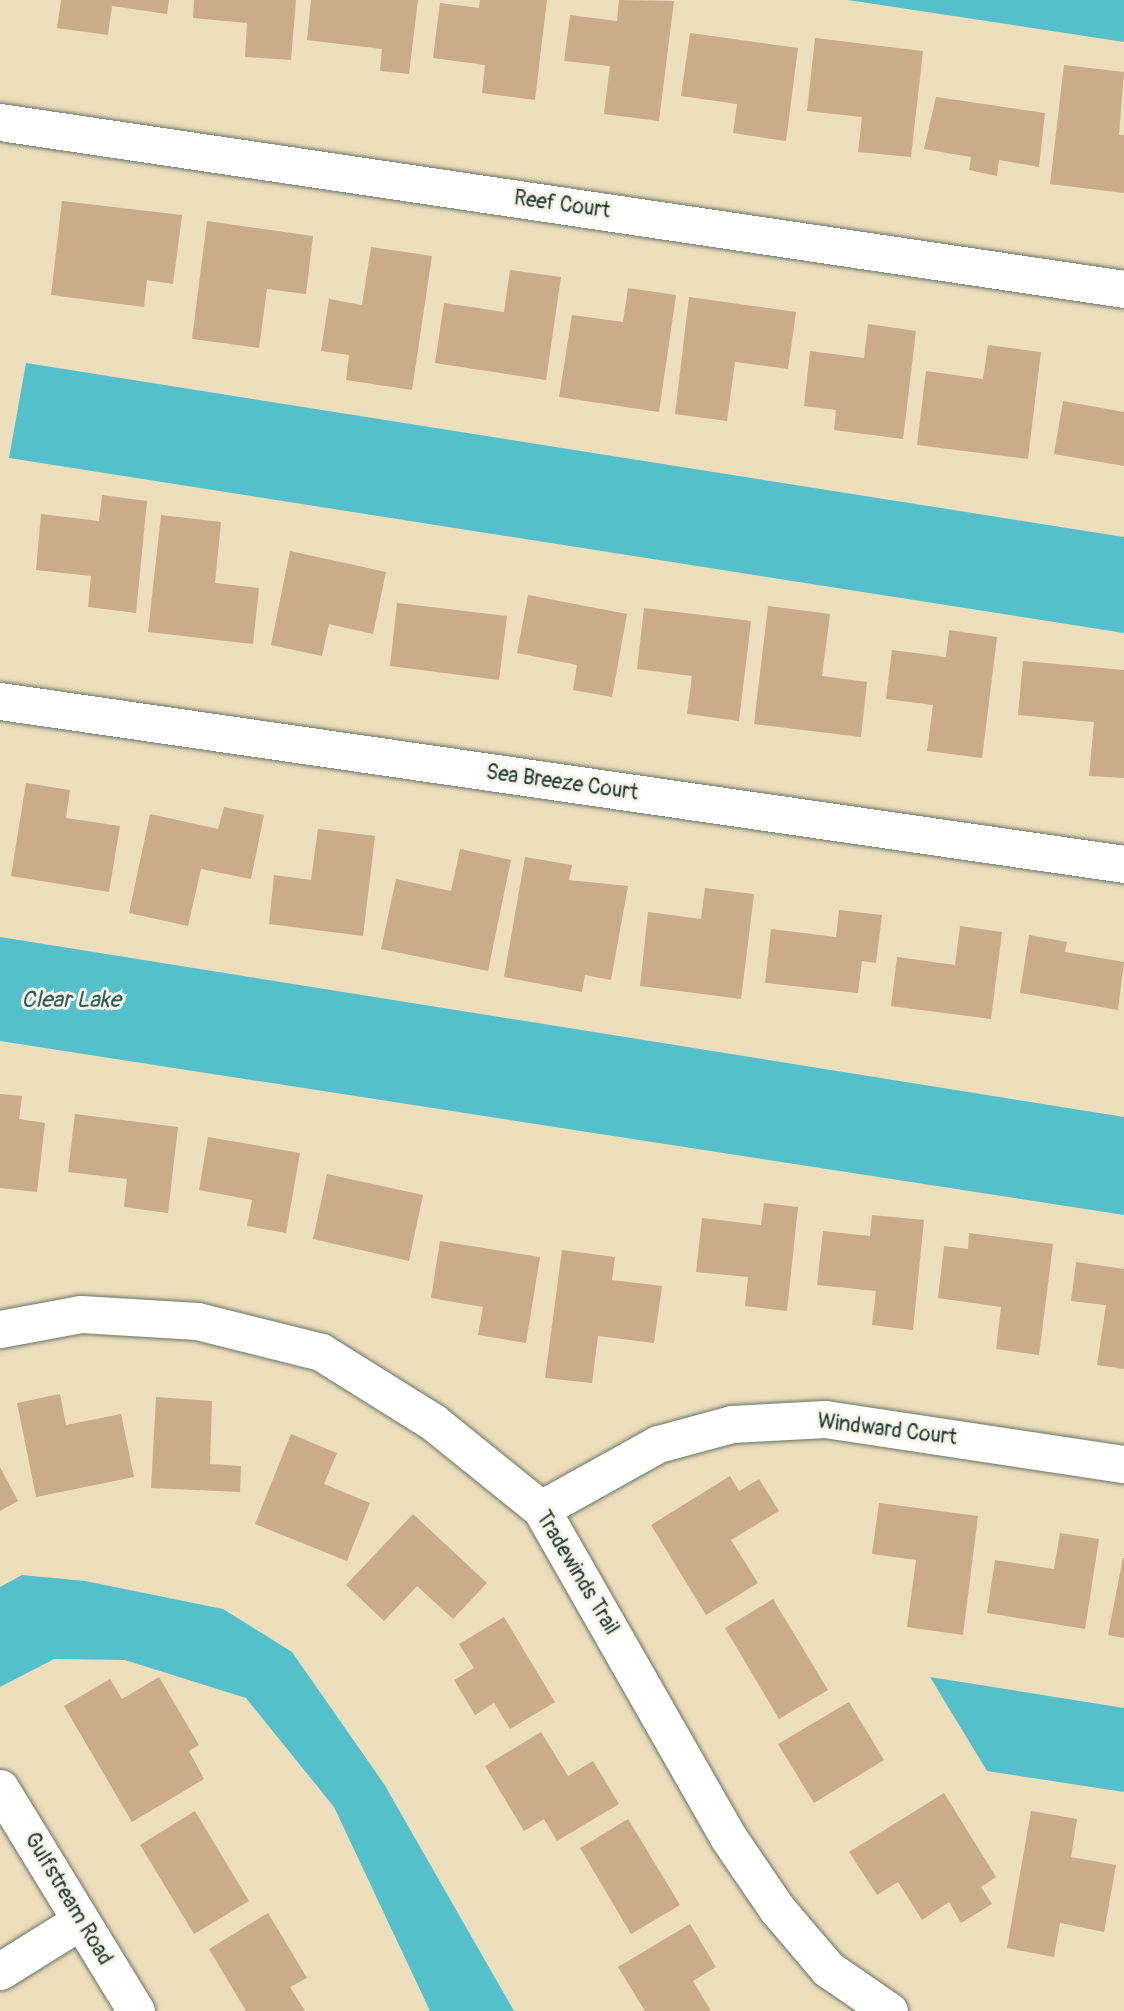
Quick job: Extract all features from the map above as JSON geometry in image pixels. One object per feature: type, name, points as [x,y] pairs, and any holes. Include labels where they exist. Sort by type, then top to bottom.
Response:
[{"type":"street","name":"Reef Court","points":[[0,122],[1124,289]]},
{"type":"street","name":"Sea Breeze Court","points":[[0,701],[1124,864]]},
{"type":"street","name":"Tradewinds Trail","points":[[0,1329],[82,1314],[197,1321],[321,1352],[433,1422],[541,1509],[728,1837],[777,1909],[828,1969],[889,2011]]},
{"type":"street","name":"Windward Court","points":[[541,1509],[658,1444],[732,1424],[825,1419],[1124,1464]]},
{"type":"street","name":"Gulfstream Road","points":[[0,1788],[136,2011]]},
{"type":"street","points":[[0,1971],[80,1921]]},
{"type":"water","points":[[848,0],[1124,0],[1124,42]]},
{"type":"water","points":[[26,363],[1124,537],[1124,633],[9,458]]},
{"type":"water","name":"Clear Lake","points":[[0,937],[1124,1117],[1124,1215],[0,1041]]},
{"type":"water","points":[[22,1575],[85,1581],[223,1609],[292,1652],[384,1784],[514,2011],[430,2011],[334,1807],[246,1698],[125,1660],[54,1659],[0,1687],[0,1587]]},
{"type":"water","points":[[930,1677],[1124,1708],[1124,1792],[987,1771]]},
{"type":"building","points":[[61,0],[169,0],[167,14],[112,6],[108,35],[57,28]]},
{"type":"building","points":[[194,0],[296,0],[291,60],[245,57],[247,23],[193,18]]},
{"type":"building","points":[[311,0],[418,0],[409,74],[380,71],[382,49],[307,40]]},
{"type":"building","points":[[480,0],[547,0],[535,100],[482,93],[485,65],[433,58],[440,3],[479,8]]},
{"type":"building","points":[[619,0],[674,1],[659,121],[604,114],[610,66],[564,61],[570,15],[617,21]]},
{"type":"building","points":[[690,33],[798,48],[786,141],[733,133],[737,104],[681,96]]},
{"type":"building","points":[[815,38],[923,51],[911,157],[858,152],[862,117],[807,111]]},
{"type":"building","points":[[1064,65],[1124,72],[1119,135],[1124,135],[1124,193],[1050,184]]},
{"type":"building","points":[[936,97],[1045,113],[1039,167],[999,160],[997,176],[969,170],[971,157],[924,149]]},
{"type":"building","points":[[62,201],[182,215],[173,284],[147,280],[144,307],[51,295]]},
{"type":"building","points":[[207,221],[313,236],[306,294],[267,289],[259,348],[192,339]]},
{"type":"building","points":[[371,247],[432,256],[412,390],[346,380],[349,355],[321,351],[329,299],[362,305]]},
{"type":"building","points":[[510,270],[561,277],[546,380],[435,363],[444,303],[504,312]]},
{"type":"building","points":[[628,288],[676,295],[659,412],[559,397],[572,315],[623,322]]},
{"type":"building","points":[[689,297],[796,312],[788,369],[735,362],[727,421],[675,414]]},
{"type":"building","points":[[868,324],[916,331],[903,439],[834,430],[836,410],[804,406],[810,351],[864,358]]},
{"type":"building","points":[[988,345],[1041,352],[1028,459],[917,445],[926,371],[983,379]]},
{"type":"building","points":[[1063,401],[1124,412],[1124,466],[1054,454]]},
{"type":"building","points":[[102,495],[147,501],[136,613],[88,607],[91,576],[36,570],[41,514],[99,521]]},
{"type":"building","points":[[161,515],[221,522],[215,583],[259,588],[253,644],[148,632]]},
{"type":"building","points":[[290,551],[386,572],[373,634],[329,624],[322,656],[271,645]]},
{"type":"building","points":[[528,595],[627,614],[612,697],[573,690],[577,665],[517,653]]},
{"type":"building","points":[[397,603],[507,616],[499,680],[390,666]]},
{"type":"building","points":[[768,606],[830,614],[822,676],[867,682],[861,737],[754,724]]},
{"type":"building","points":[[644,608],[751,621],[739,721],[687,714],[692,676],[637,669]]},
{"type":"building","points":[[949,630],[997,637],[982,758],[927,751],[933,705],[886,699],[892,650],[946,657]]},
{"type":"building","points":[[1023,661],[1124,670],[1124,778],[1089,776],[1094,722],[1018,715]]},
{"type":"building","points":[[26,783],[70,790],[66,818],[120,826],[109,892],[11,876]]},
{"type":"building","points":[[224,807],[264,815],[251,879],[201,869],[188,926],[129,913],[150,814],[218,829]]},
{"type":"building","points":[[318,829],[375,836],[363,936],[269,924],[274,875],[311,880]]},
{"type":"building","points":[[460,849],[511,860],[488,971],[381,949],[396,879],[451,891]]},
{"type":"building","points":[[525,857],[572,865],[569,880],[628,886],[611,980],[585,975],[582,992],[504,977]]},
{"type":"building","points":[[705,888],[754,894],[741,999],[640,986],[648,912],[701,919]]},
{"type":"building","points":[[839,910],[882,915],[876,963],[862,961],[858,993],[765,983],[771,929],[836,937]]},
{"type":"building","points":[[960,926],[1002,932],[991,1019],[891,1006],[897,957],[955,965]]},
{"type":"building","points":[[1029,935],[1067,942],[1065,952],[1124,962],[1118,1010],[1020,993]]},
{"type":"building","points":[[0,1094],[22,1096],[19,1119],[45,1123],[37,1192],[0,1188]]},
{"type":"building","points":[[75,1114],[178,1127],[168,1213],[124,1207],[127,1179],[68,1172]]},
{"type":"building","points":[[208,1137],[300,1153],[286,1233],[247,1226],[252,1200],[199,1190]]},
{"type":"building","points":[[327,1174],[423,1195],[409,1261],[313,1239]]},
{"type":"building","points":[[764,1203],[798,1207],[787,1311],[745,1306],[748,1277],[696,1272],[702,1218],[761,1225]]},
{"type":"building","points":[[872,1215],[924,1220],[913,1330],[872,1325],[876,1291],[817,1285],[823,1231],[870,1236]]},
{"type":"building","points":[[969,1233],[1053,1244],[1039,1355],[996,1349],[1001,1307],[938,1298],[944,1246],[968,1249]]},
{"type":"building","points":[[440,1241],[540,1257],[526,1343],[478,1335],[483,1307],[431,1298]]},
{"type":"building","points":[[562,1250],[615,1257],[612,1280],[662,1286],[654,1343],[598,1336],[592,1383],[545,1378]]},
{"type":"building","points":[[1076,1262],[1124,1269],[1124,1369],[1097,1365],[1106,1305],[1071,1301]]},
{"type":"building","points":[[60,1394],[66,1425],[121,1414],[134,1477],[36,1497],[17,1403]]},
{"type":"building","points":[[156,1397],[212,1401],[210,1464],[241,1466],[240,1492],[151,1488]]},
{"type":"building","points":[[291,1434],[337,1453],[324,1484],[370,1503],[347,1561],[255,1524]]},
{"type":"building","points":[[0,1467],[18,1501],[0,1511]]},
{"type":"building","points":[[730,1476],[739,1491],[759,1479],[779,1511],[731,1540],[758,1583],[706,1615],[651,1525]]},
{"type":"building","points":[[879,1503],[978,1516],[963,1635],[907,1627],[916,1560],[872,1554]]},
{"type":"building","points":[[413,1514],[487,1583],[453,1619],[417,1586],[384,1621],[346,1585]]},
{"type":"building","points":[[1060,1533],[1099,1539],[1085,1629],[987,1613],[995,1560],[1054,1569]]},
{"type":"building","points":[[1124,1558],[1124,1638],[1108,1635]]},
{"type":"building","points":[[773,1599],[828,1690],[779,1719],[725,1628]]},
{"type":"building","points":[[504,1617],[555,1702],[510,1729],[494,1703],[475,1715],[454,1680],[474,1668],[459,1644]]},
{"type":"building","points":[[159,1677],[199,1745],[189,1751],[204,1779],[132,1822],[64,1706],[110,1679],[122,1699]]},
{"type":"building","points":[[849,1702],[884,1760],[814,1803],[778,1744]]},
{"type":"building","points":[[541,1732],[568,1776],[593,1761],[619,1804],[557,1841],[544,1819],[524,1831],[485,1766]]},
{"type":"building","points":[[944,1793],[996,1877],[981,1887],[992,1904],[961,1923],[949,1902],[922,1920],[898,1882],[877,1895],[849,1852]]},
{"type":"building","points":[[195,1811],[249,1901],[194,1934],[140,1845]]},
{"type":"building","points":[[1031,1811],[1077,1819],[1071,1857],[1116,1865],[1104,1932],[1060,1923],[1054,1957],[1007,1948]]},
{"type":"building","points":[[628,1819],[680,1905],[631,1934],[580,1848]]},
{"type":"building","points":[[268,1913],[307,1978],[290,1987],[305,2011],[246,2011],[209,1949]]},
{"type":"building","points":[[690,1924],[716,1967],[693,1981],[711,2011],[645,2011],[618,1967]]}]
